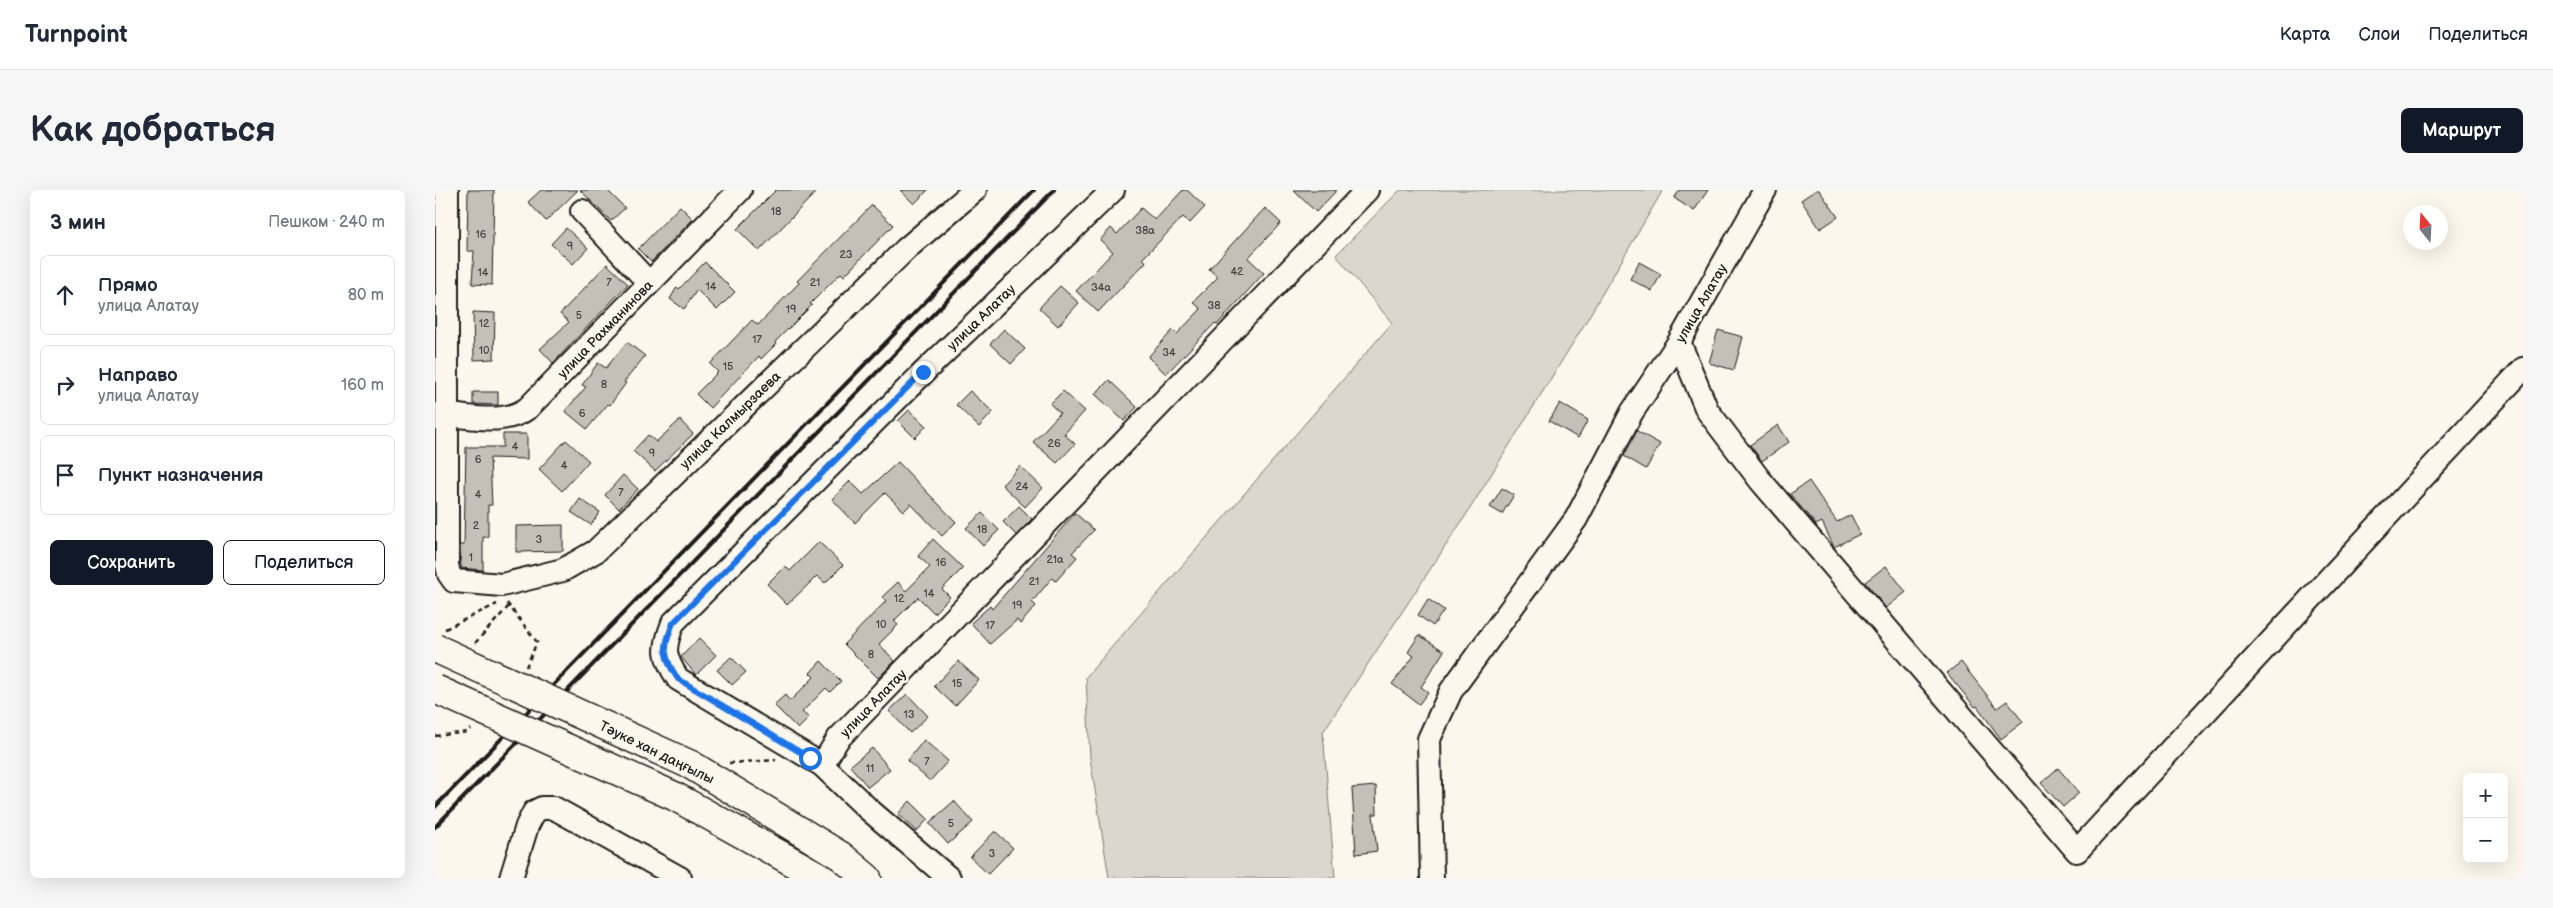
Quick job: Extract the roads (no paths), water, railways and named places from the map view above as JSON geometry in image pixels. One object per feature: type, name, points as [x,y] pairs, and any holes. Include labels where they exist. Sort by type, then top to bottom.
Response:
[{"type":"main road","name":"Тәуке хан даңғылы","points":[[439,639],[691,765],[841,856],[867,878]]},
{"type":"main road","points":[[435,689],[674,796],[819,877]]},
{"type":"street","points":[[447,190],[441,247],[448,415]]},
{"type":"street","name":"улица Рахманинова","points":[[448,415],[505,419],[518,416],[529,408],[740,190]]},
{"type":"street","name":"улица Калмырзаева","points":[[448,415],[447,565],[449,574],[454,581],[502,585],[563,570],[596,551],[906,249],[975,190]]},
{"type":"street","name":"улица Алатау","points":[[949,878],[867,808],[822,765],[678,679],[666,661],[666,640],[673,623],[923,372],[1113,190]]},
{"type":"street","name":"улица Алатау","points":[[822,765],[838,739],[1367,190]]},
{"type":"street","name":"улица Алатау","points":[[1432,878],[1429,739],[1451,691],[1576,519],[1632,412],[1679,342],[1765,190]]},
{"type":"street","points":[[582,210],[649,283]]},
{"type":"street","points":[[1679,342],[1707,410],[1760,480],[2077,851],[2523,369]]},
{"type":"street","points":[[511,878],[534,812],[547,808],[563,813],[680,878]]},
{"type":"railway","points":[[435,807],[1034,190]]},
{"type":"railway","points":[[435,827],[1054,190]]}]
